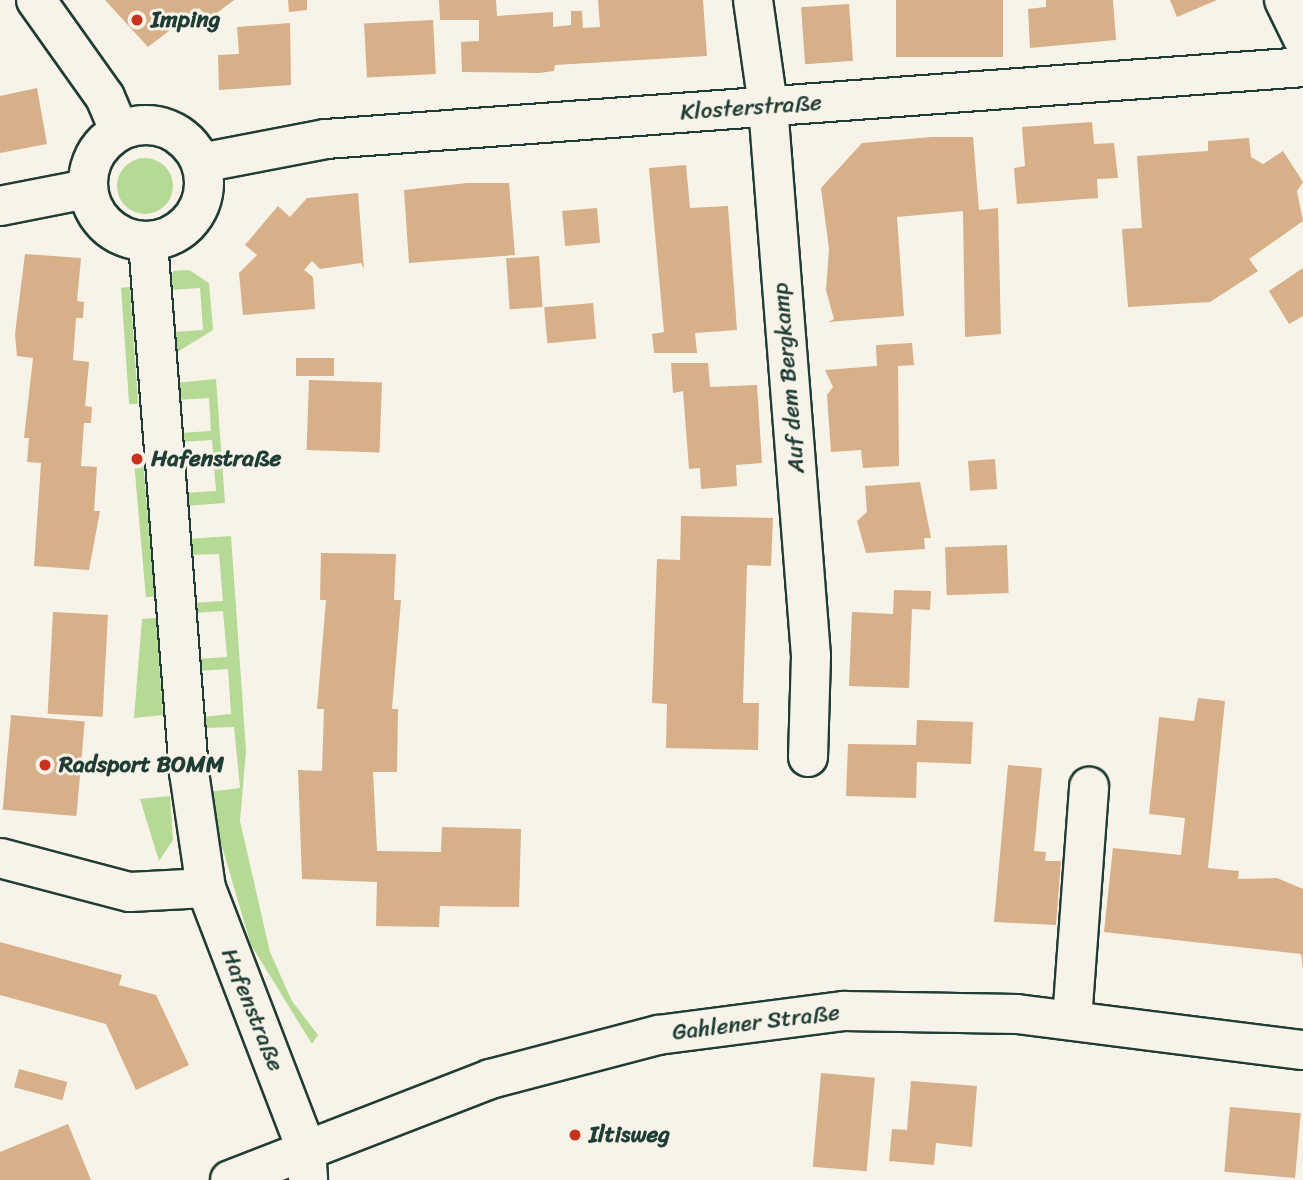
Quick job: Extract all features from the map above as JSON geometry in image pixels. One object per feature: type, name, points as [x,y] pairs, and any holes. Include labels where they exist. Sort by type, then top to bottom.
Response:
[{"type":"street","points":[[36,0],[105,97],[119,130]]},
{"type":"street","name":"Auf dem Bergkamp","points":[[753,0],[768,106],[811,656],[808,757]]},
{"type":"street","points":[[1284,0],[1303,39]]},
{"type":"street","name":"Klosterstraße","points":[[201,163],[326,139],[1303,67]]},
{"type":"street","points":[[143,124],[167,128],[188,142],[201,163],[200,206],[170,237],[148,242],[111,230],[97,217],[86,189],[101,145],[119,130],[143,124]]},
{"type":"street","points":[[0,206],[86,189]]},
{"type":"street","name":"Hafenstraße","points":[[148,242],[189,772],[206,888],[307,1164]]},
{"type":"street","points":[[1072,1020],[1089,787]]},
{"type":"street","points":[[0,858],[130,892],[206,888]]},
{"type":"street","name":"Gahlener Straße","points":[[230,1180],[307,1164],[490,1079],[658,1035],[844,1011],[1072,1020],[1303,1050]]},
{"type":"green space","points":[[145,158],[160,163],[168,171],[173,186],[168,201],[160,209],[145,214],[130,209],[122,201],[117,186],[122,171],[130,163]]},
{"type":"green space","points":[[189,270],[209,283],[213,330],[174,354],[173,332],[203,330],[200,288],[170,290],[173,271]]},
{"type":"green space","points":[[130,287],[138,404],[129,404],[121,288]]},
{"type":"green space","points":[[216,379],[225,503],[184,506],[183,493],[216,491],[212,440],[180,442],[179,433],[211,431],[209,398],[177,400],[175,383]]},
{"type":"green space","points":[[143,461],[155,596],[146,597],[134,462]]},
{"type":"green space","points":[[231,536],[246,751],[240,821],[270,952],[292,1001],[318,1035],[312,1044],[251,945],[210,806],[208,792],[240,788],[234,727],[203,728],[202,717],[231,714],[228,669],[198,671],[197,659],[227,657],[223,611],[193,613],[192,603],[223,601],[219,554],[188,555],[187,539]]},
{"type":"green space","points":[[156,618],[163,715],[134,718],[142,619]]},
{"type":"green space","points":[[170,796],[173,840],[159,861],[140,799]]},
{"type":"building","points":[[105,0],[234,0],[209,19],[199,8],[148,47]]},
{"type":"building","points":[[288,0],[307,0],[307,10],[289,12]]},
{"type":"building","points":[[439,0],[496,0],[497,16],[553,12],[553,27],[571,25],[571,11],[582,11],[583,28],[600,27],[598,0],[703,0],[707,56],[555,65],[554,71],[539,73],[462,72],[461,42],[479,41],[479,20],[440,20]]},
{"type":"building","points":[[896,0],[1003,0],[1003,57],[896,57]]},
{"type":"building","points":[[1046,0],[1113,0],[1116,40],[1030,48],[1028,9],[1046,7]]},
{"type":"building","points":[[1170,0],[1217,0],[1177,17]]},
{"type":"building","points":[[849,4],[853,61],[805,64],[801,7]]},
{"type":"building","points":[[433,20],[436,74],[367,78],[364,24]]},
{"type":"building","points":[[290,23],[291,85],[219,90],[218,55],[239,54],[237,27]]},
{"type":"building","points":[[37,88],[47,144],[0,153],[0,96]]},
{"type":"building","points":[[1092,122],[1094,144],[1114,143],[1118,178],[1097,179],[1098,198],[1017,204],[1014,168],[1025,166],[1022,127]]},
{"type":"building","points":[[932,137],[973,137],[979,210],[998,208],[1001,334],[965,337],[963,211],[897,217],[904,316],[828,322],[834,319],[826,290],[829,249],[821,188],[862,143]]},
{"type":"building","points":[[1249,138],[1251,157],[1263,164],[1283,151],[1303,182],[1297,191],[1303,221],[1249,259],[1258,271],[1210,302],[1128,307],[1122,229],[1142,228],[1137,156],[1208,151],[1208,141]]},
{"type":"building","points":[[686,165],[690,208],[728,206],[737,330],[695,333],[697,353],[654,353],[652,334],[664,332],[649,168]]},
{"type":"building","points":[[467,183],[509,183],[515,255],[409,263],[404,190]]},
{"type":"building","points":[[358,193],[364,269],[361,263],[320,269],[312,261],[304,270],[313,277],[315,309],[243,315],[239,273],[257,255],[245,245],[278,206],[290,217],[307,198]]},
{"type":"building","points":[[597,208],[600,243],[565,246],[562,211]]},
{"type":"building","points":[[25,254],[81,258],[77,301],[84,302],[83,318],[76,318],[73,360],[89,362],[85,406],[92,407],[91,423],[84,423],[81,466],[97,467],[94,511],[100,511],[89,570],[34,566],[41,463],[27,462],[29,438],[24,438],[33,358],[17,356],[15,334]]},
{"type":"building","points":[[539,256],[543,307],[510,309],[506,258]]},
{"type":"building","points":[[1303,268],[1303,316],[1289,324],[1269,291]]},
{"type":"building","points":[[593,303],[596,339],[547,343],[544,307]]},
{"type":"building","points":[[912,343],[914,365],[898,366],[899,466],[863,468],[861,450],[831,452],[827,395],[833,387],[825,370],[877,366],[876,345]]},
{"type":"building","points":[[296,358],[334,358],[334,376],[296,376]]},
{"type":"building","points":[[671,363],[708,363],[710,387],[757,385],[762,463],[736,465],[737,486],[701,489],[700,468],[689,469],[683,391],[673,393]]},
{"type":"building","points":[[309,380],[382,383],[380,453],[307,450]]},
{"type":"building","points":[[995,459],[997,489],[970,491],[968,461]]},
{"type":"building","points":[[920,482],[931,538],[924,538],[925,549],[866,553],[857,521],[867,512],[865,486]]},
{"type":"building","points":[[681,516],[773,518],[771,566],[747,565],[743,703],[759,703],[758,750],[666,748],[667,704],[652,703],[657,559],[680,560]]},
{"type":"building","points":[[1007,545],[1009,593],[947,595],[945,547]]},
{"type":"building","points":[[321,553],[396,554],[394,600],[401,600],[392,709],[398,709],[397,772],[373,772],[377,851],[441,852],[442,827],[521,829],[519,907],[440,906],[439,927],[376,926],[377,882],[302,879],[298,770],[322,771],[324,709],[317,709],[326,600],[320,600]]},
{"type":"building","points":[[894,590],[931,591],[930,610],[912,609],[909,688],[849,686],[852,612],[893,614]]},
{"type":"building","points":[[53,612],[108,615],[103,717],[48,714]]},
{"type":"building","points":[[1198,698],[1225,701],[1208,868],[1239,871],[1238,879],[1277,878],[1303,889],[1303,969],[1301,954],[1104,932],[1113,848],[1181,855],[1185,818],[1149,814],[1159,717],[1194,721]]},
{"type":"building","name":"Radsport BOMM","points":[[11,715],[85,721],[76,816],[3,810]]},
{"type":"building","points":[[917,720],[973,722],[971,764],[917,762],[916,798],[846,796],[848,744],[916,745]]},
{"type":"building","points":[[1008,765],[1042,768],[1034,851],[1046,852],[1045,861],[1061,861],[1056,925],[994,922]]},
{"type":"building","points":[[0,942],[122,975],[119,985],[156,995],[189,1065],[136,1090],[106,1024],[0,995]]},
{"type":"building","points":[[19,1069],[67,1082],[62,1100],[14,1087]]},
{"type":"building","points":[[821,1073],[875,1078],[867,1171],[813,1167]]},
{"type":"building","points":[[911,1081],[977,1086],[972,1147],[936,1143],[934,1165],[889,1161],[892,1129],[907,1130]]},
{"type":"building","points":[[1230,1107],[1301,1113],[1295,1178],[1224,1172]]},
{"type":"building","points":[[68,1124],[91,1180],[0,1180],[0,1152]]},
{"type":"place","name":"Imping","points":[[137,20]]},
{"type":"place","name":"Hafenstraße","points":[[137,459]]},
{"type":"place","name":"Radsport BOMM","points":[[45,765]]},
{"type":"place","name":"Iltisweg","points":[[575,1135]]}]
